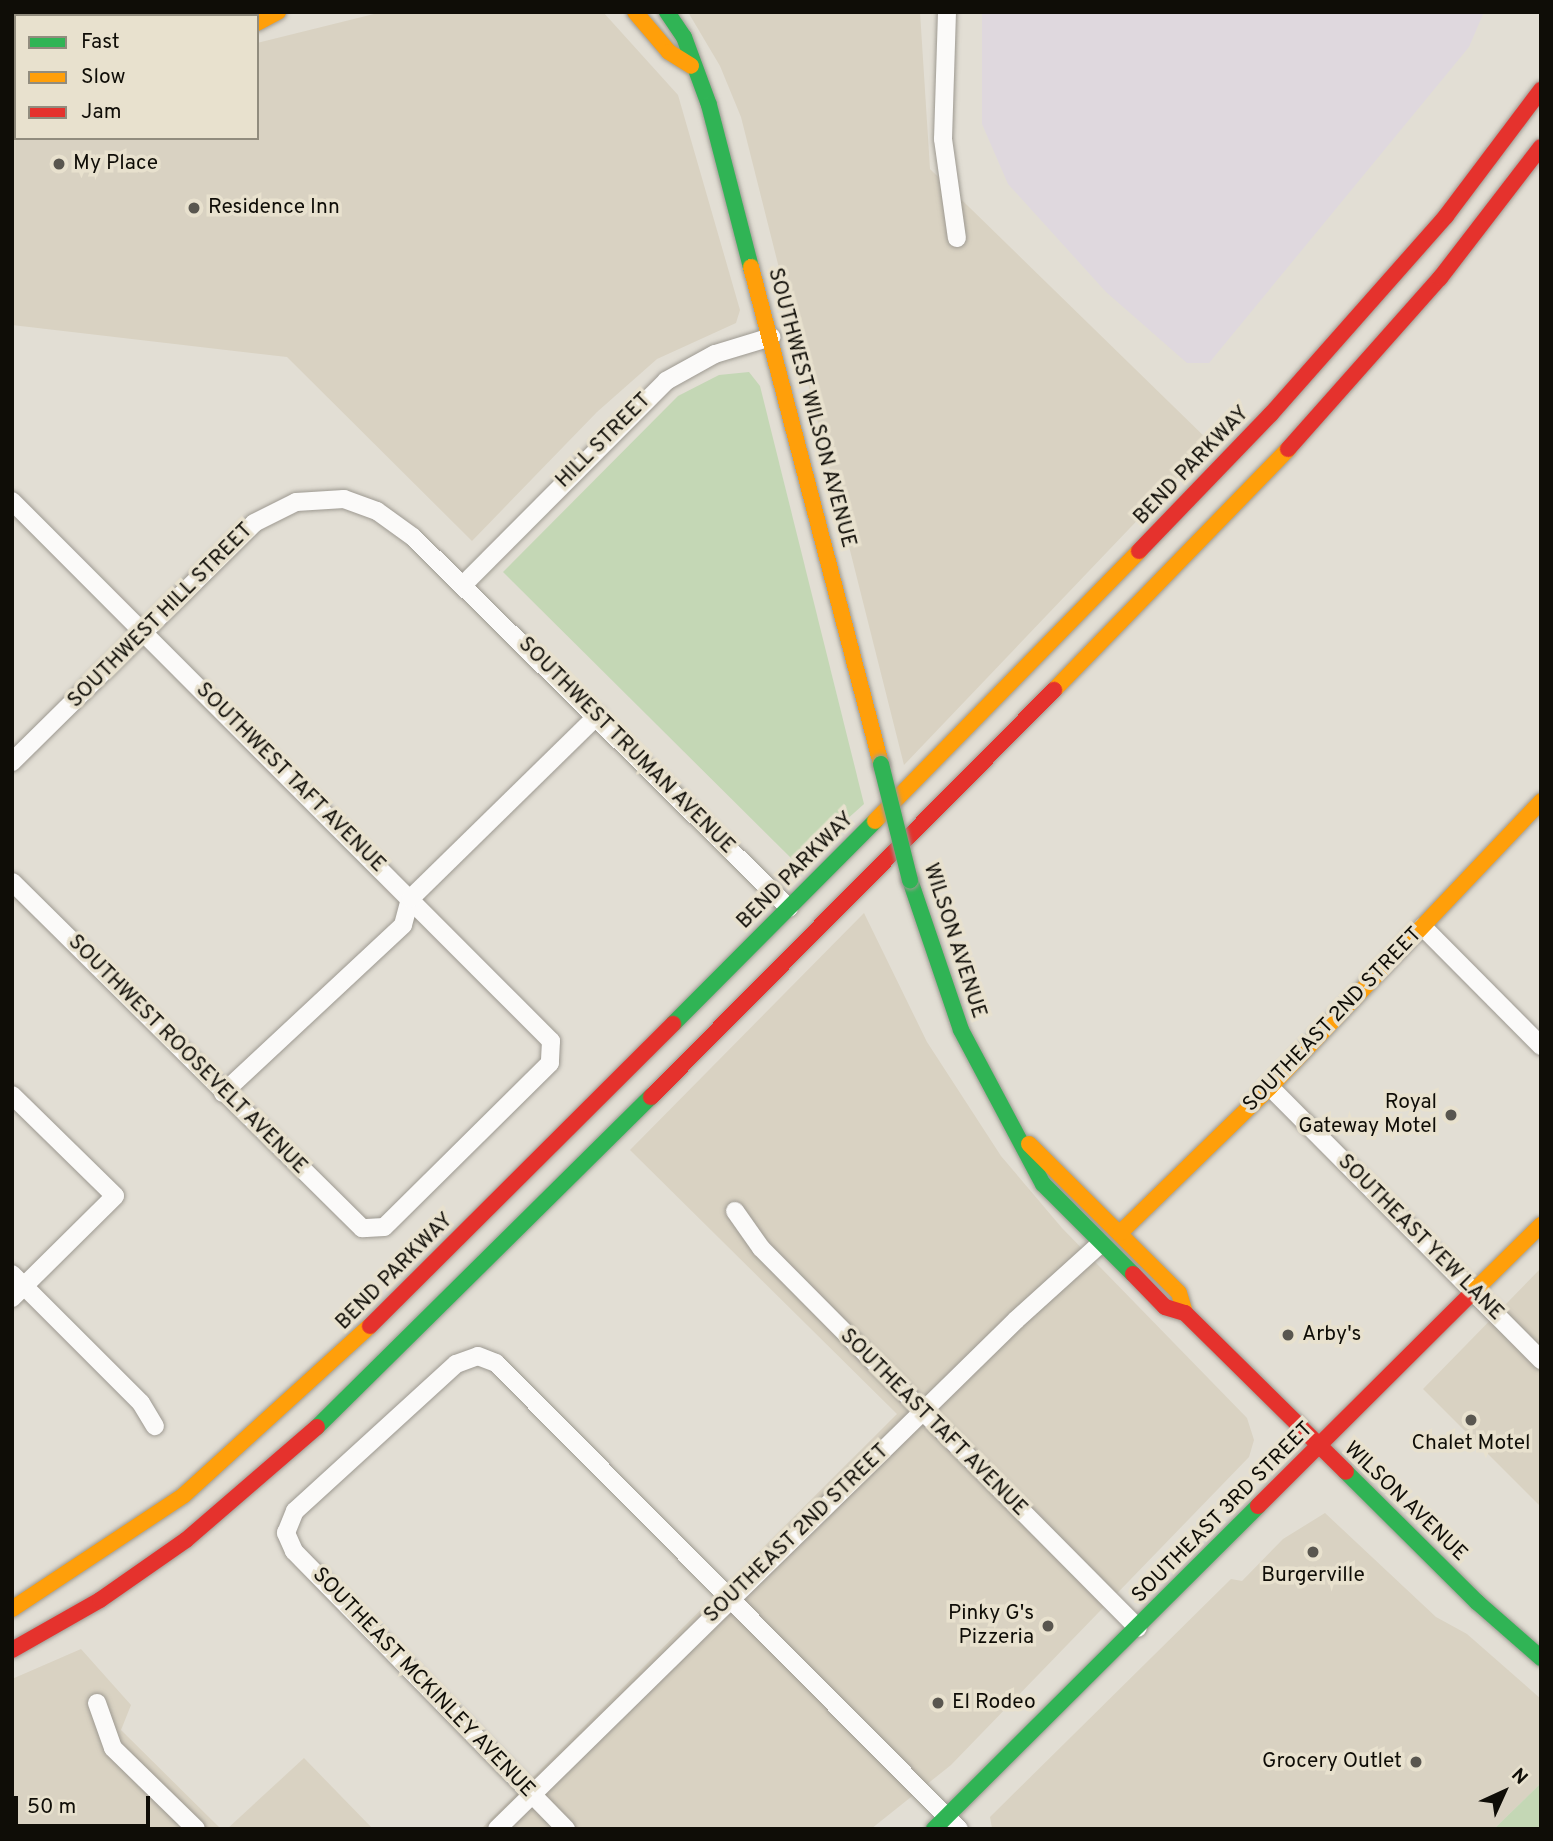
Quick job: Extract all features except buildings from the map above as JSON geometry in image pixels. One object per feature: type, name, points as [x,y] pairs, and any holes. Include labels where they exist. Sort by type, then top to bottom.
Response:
[{"type":"main road","points":[[259,22],[278,12]]},
{"type":"main road","name":"SOUTHWEST WILSON AVENUE","points":[[635,12],[669,52],[691,66]]},
{"type":"main road","name":"SOUTHWEST WILSON AVENUE","points":[[667,12],[684,37],[691,66],[709,105],[881,764]]},
{"type":"main road","name":"BEND PARKWAY","points":[[12,1609],[107,1550],[184,1495],[264,1426],[398,1299],[789,908],[1317,365],[1460,198],[1541,90]]},
{"type":"main road","points":[[12,1668],[231,1504],[361,1387],[903,845],[1354,379],[1461,253],[1541,147]]},
{"type":"main road","name":"WILSON AVENUE","points":[[881,764],[910,880],[944,990],[1020,1147],[1043,1184],[1101,1244],[1165,1307],[1185,1313]]},
{"type":"main road","name":"SOUTHEAST 2ND STREET","points":[[1119,1233],[1270,1087],[1541,801]]},
{"type":"main road","name":"WILSON AVENUE","points":[[1008,1123],[1179,1293],[1185,1313],[1319,1447],[1541,1658]]},
{"type":"main road","points":[[1020,1147],[1102,1229],[1119,1233]]},
{"type":"main road","name":"SOUTHEAST 3RD STREET","points":[[947,1825],[1138,1628],[1541,1225]]},
{"type":"main road","points":[[12,1650],[100,1600]]},
{"type":"street","points":[[947,12],[943,139],[957,238]]},
{"type":"street","name":"HILL STREET","points":[[463,584],[666,381],[715,354],[771,337]]},
{"type":"street","name":"SOUTHWEST HILL STREET","points":[[12,762],[254,523],[309,499],[344,499],[377,511],[406,531],[463,584]]},
{"type":"street","name":"SOUTHWEST TAFT AVENUE","points":[[12,500],[551,1041],[550,1063],[384,1227],[362,1227]]},
{"type":"street","name":"SOUTHWEST TRUMAN AVENUE","points":[[463,584],[789,908]]},
{"type":"street","points":[[223,1093],[403,925],[410,899],[597,716]]},
{"type":"street","name":"SOUTHWEST ROOSEVELT AVENUE","points":[[12,882],[223,1093],[362,1227]]},
{"type":"street","points":[[1423,927],[1541,1046]]},
{"type":"street","name":"SOUTHEAST YEW LANE","points":[[1270,1087],[1541,1360]]},
{"type":"street","points":[[12,1095],[115,1196],[16,1286],[141,1403],[155,1426]]},
{"type":"street","name":"SOUTHEAST TAFT AVENUE","points":[[735,1211],[761,1248],[1138,1628]]},
{"type":"street","name":"SOUTHEAST 2ND STREET","points":[[497,1829],[1035,1301],[1101,1244]]},
{"type":"street","name":"SOUTHEAST MCKINLEY AVENUE","points":[[566,1829],[294,1551],[286,1533],[295,1511],[456,1364],[478,1356],[496,1363],[730,1599]]},
{"type":"street","points":[[730,1599],[947,1825]]},
{"type":"street","points":[[97,1703],[113,1748],[196,1829]]},
{"type":"shaded area","points":[[382,12],[603,12],[678,95],[740,310],[736,323],[657,359],[597,412],[472,541],[287,357],[12,325],[12,83],[14,140],[259,140],[259,43]]},
{"type":"shaded area","points":[[688,12],[920,12],[930,169],[1211,443],[904,765],[741,117],[720,66]]},
{"type":"shaded area","points":[[982,12],[1484,12],[1469,47],[1209,363],[1187,363],[1106,292],[1008,184],[982,124]]},
{"type":"shaded area","points":[[864,913],[927,1042],[1001,1156],[1062,1228],[1247,1418],[1254,1440],[1249,1457],[951,1765],[871,1829],[481,1829],[897,1414],[630,1150]]},
{"type":"shaded area","points":[[1541,1268],[1541,1507],[1423,1389]]},
{"type":"shaded area","points":[[1325,1513],[1436,1617],[1467,1634],[1541,1699],[1541,1783],[1494,1829],[992,1828],[990,1817],[1231,1579],[1242,1581],[1283,1539]]},
{"type":"shaded area","points":[[81,1649],[131,1705],[121,1730],[221,1829],[12,1829],[12,1679]]},
{"type":"shaded area","points":[[304,1758],[373,1829],[227,1829]]},
{"type":"green space","points":[[749,372],[760,386],[864,804],[797,864],[503,572],[678,396],[719,375]]},
{"type":"green space","points":[[1541,1783],[1541,1829],[1494,1829]]},
{"type":"traffic: fast","points":[[667,12],[684,37],[709,105],[751,267]]},
{"type":"traffic: fast","points":[[881,764],[910,880]]},
{"type":"traffic: fast","points":[[673,1024],[875,821]]},
{"type":"traffic: fast","points":[[910,880],[961,1030],[1043,1184],[1133,1274]]},
{"type":"traffic: fast","points":[[317,1427],[651,1097]]},
{"type":"traffic: fast","points":[[1346,1472],[1477,1602],[1541,1658]]},
{"type":"traffic: fast","points":[[934,1829],[1258,1506]]},
{"type":"traffic: slow","points":[[214,14],[220,12]]},
{"type":"traffic: slow","points":[[259,22],[278,12]]},
{"type":"traffic: slow","points":[[635,12],[669,52],[691,66]]},
{"type":"traffic: slow","points":[[751,267],[881,764]]},
{"type":"traffic: slow","points":[[1054,690],[1288,449]]},
{"type":"traffic: slow","points":[[875,821],[1139,551]]},
{"type":"traffic: slow","points":[[1120,1233],[1270,1087],[1541,801]]},
{"type":"traffic: slow","points":[[1029,1144],[1179,1293],[1185,1313]]},
{"type":"traffic: slow","points":[[1468,1297],[1541,1225]]},
{"type":"traffic: slow","points":[[12,1609],[184,1495],[370,1326]]},
{"type":"traffic: jam","points":[[1139,551],[1271,414],[1446,216],[1541,90]]},
{"type":"traffic: jam","points":[[1288,449],[1440,278],[1541,147]]},
{"type":"traffic: jam","points":[[651,1097],[1054,690]]},
{"type":"traffic: jam","points":[[370,1326],[673,1024]]},
{"type":"traffic: jam","points":[[1133,1274],[1165,1307],[1185,1313],[1346,1472]]},
{"type":"traffic: jam","points":[[1258,1506],[1468,1297]]},
{"type":"traffic: jam","points":[[12,1650],[100,1600],[186,1540],[317,1427]]},
{"type":"place","name":"My Place","points":[[59,164]]},
{"type":"place","name":"Residence Inn","points":[[194,208]]},
{"type":"place","name":"Royal Gateway Motel","points":[[1451,1115]]},
{"type":"place","name":"Arby's","points":[[1288,1335]]},
{"type":"place","name":"Chalet Motel","points":[[1471,1420]]},
{"type":"place","name":"Burgerville","points":[[1313,1552]]},
{"type":"place","name":"Pinky G's Pizzeria","points":[[1048,1626]]},
{"type":"place","name":"El Rodeo","points":[[938,1703]]},
{"type":"place","name":"Grocery Outlet","points":[[1416,1762]]}]
